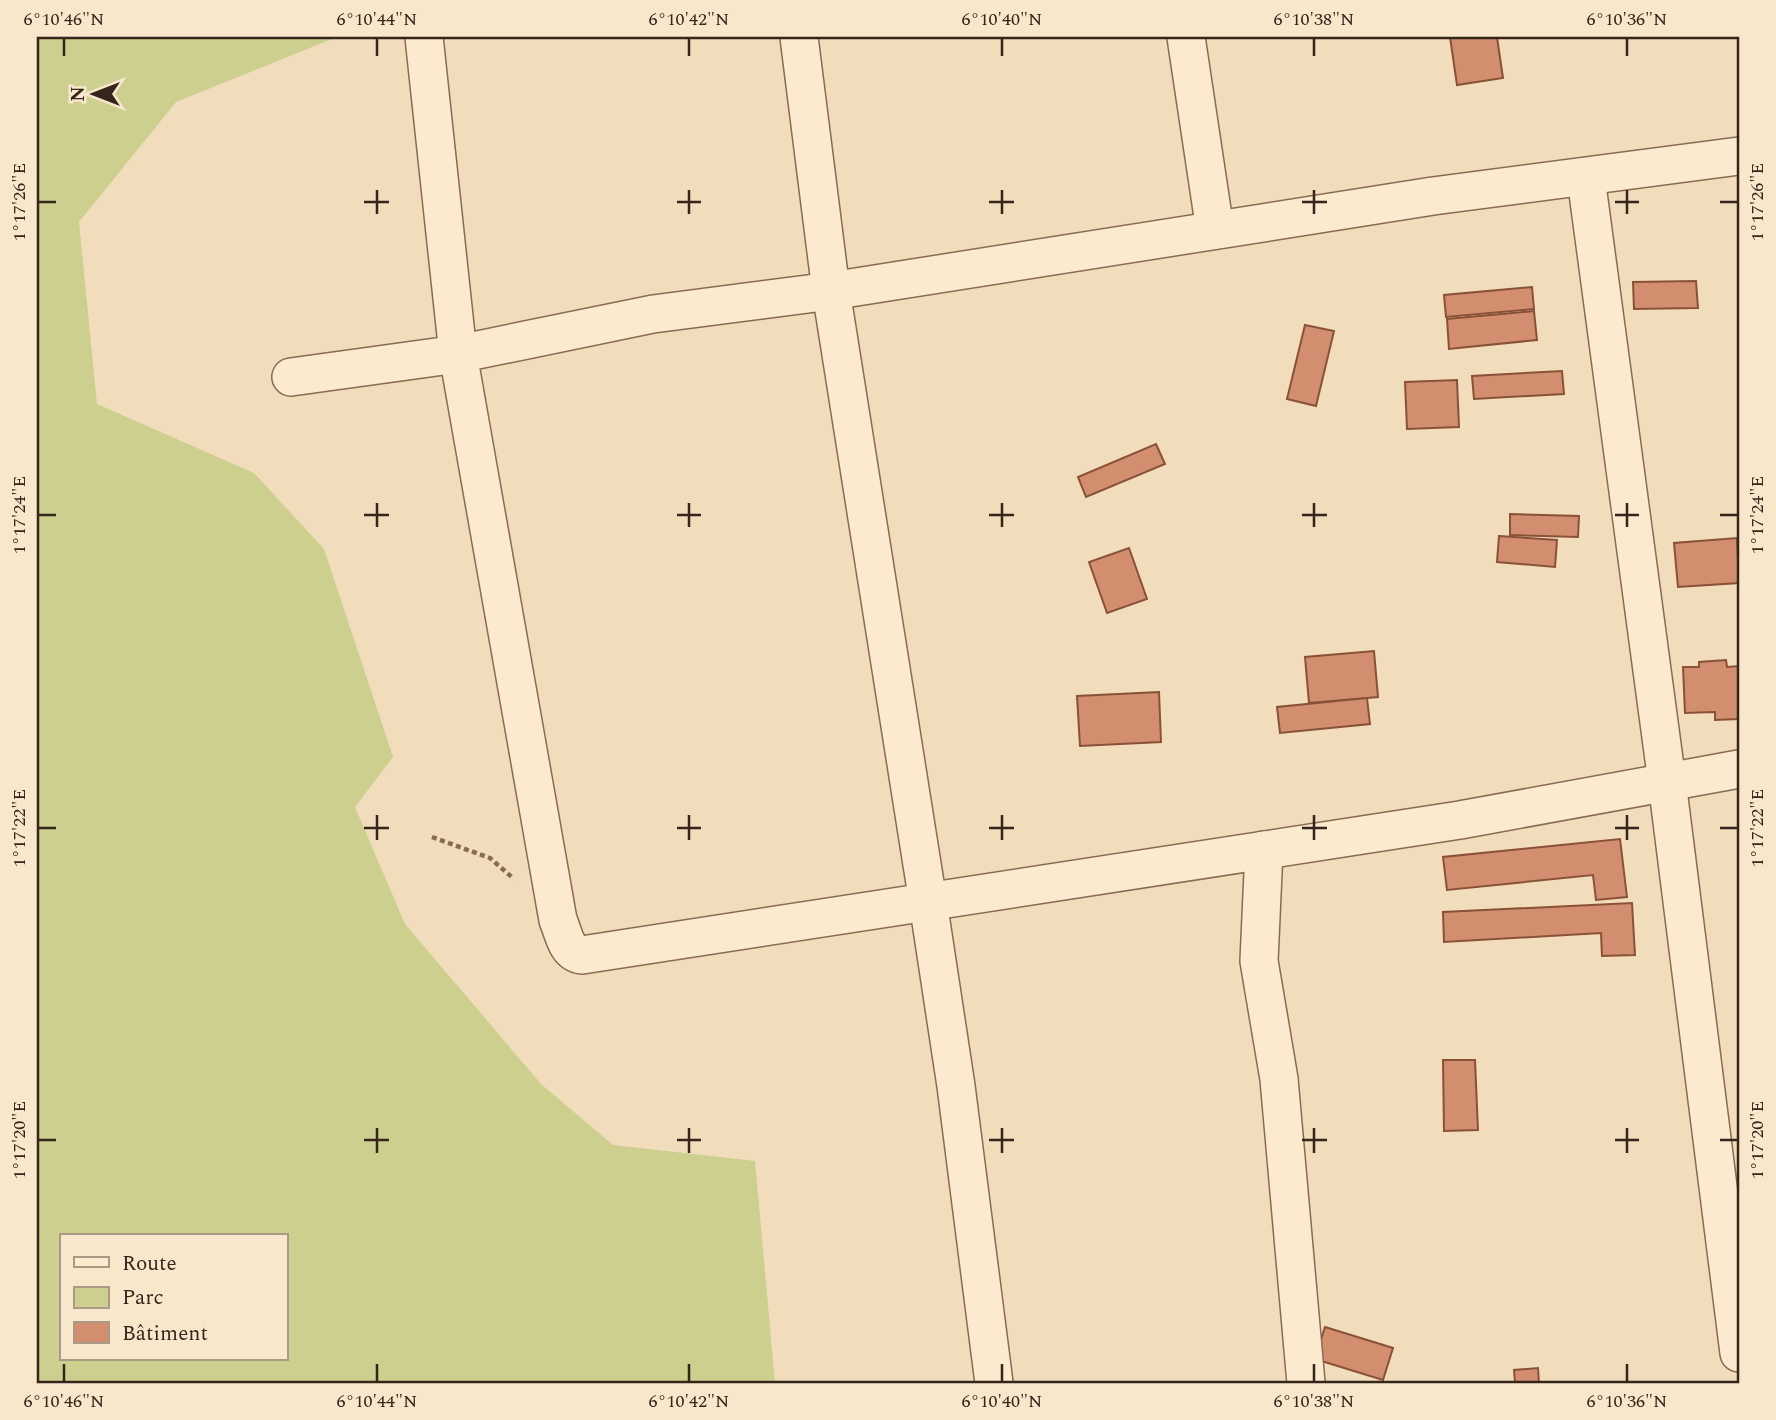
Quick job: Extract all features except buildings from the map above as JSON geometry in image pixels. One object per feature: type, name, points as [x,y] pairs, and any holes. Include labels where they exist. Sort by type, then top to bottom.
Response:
[{"type":"street","points":[[424,37],[458,354],[558,920],[569,949],[575,954],[1460,820],[1739,769]]},
{"type":"street","points":[[799,37],[831,291],[956,1086],[994,1383]]},
{"type":"street","points":[[1186,37],[1215,230]]},
{"type":"street","points":[[291,377],[458,354],[653,314],[831,291],[1433,196],[1739,156]]},
{"type":"street","points":[[1586,178],[1667,782],[1739,1353]]},
{"type":"street","points":[[1264,850],[1259,961],[1279,1079],[1306,1383]]},
{"type":"green space","points":[[37,37],[337,37],[176,102],[79,222],[97,404],[254,473],[324,549],[393,757],[355,807],[405,924],[541,1084],[613,1145],[755,1161],[775,1383],[37,1383]]}]
